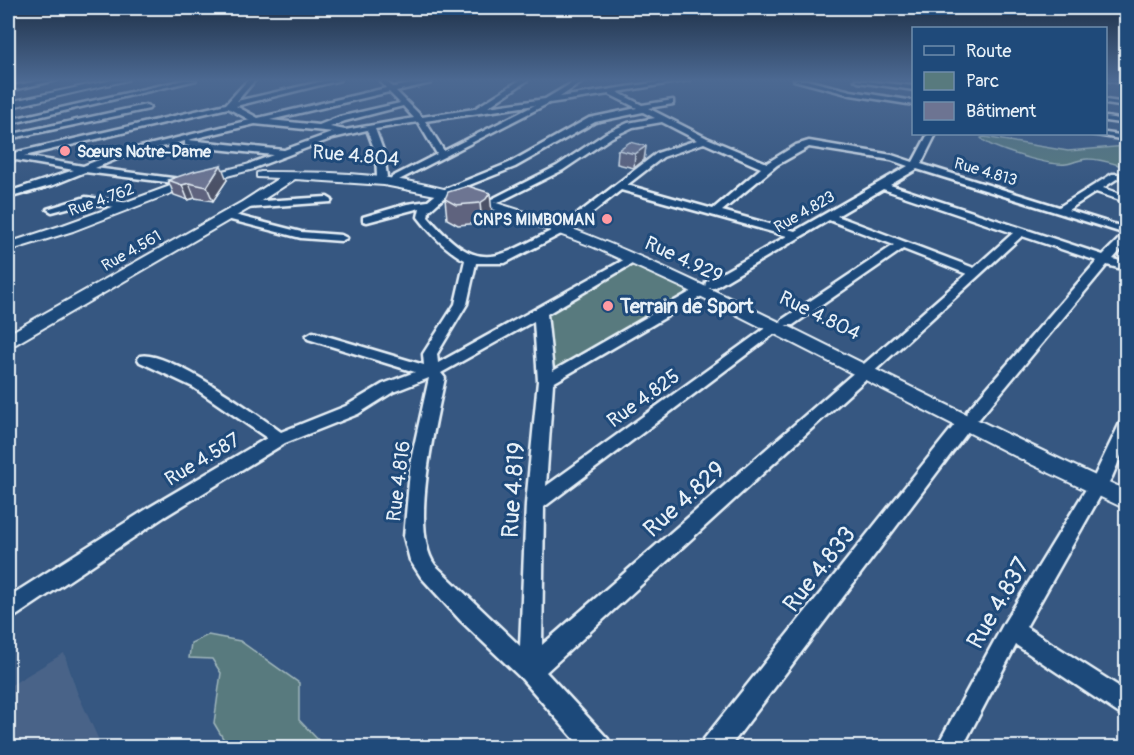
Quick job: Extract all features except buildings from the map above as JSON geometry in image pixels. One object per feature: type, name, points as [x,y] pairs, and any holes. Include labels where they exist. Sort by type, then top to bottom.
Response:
[{"type":"main road","name":"Rue 4.929","points":[[258,170],[292,175],[383,181],[566,227],[633,259],[707,287],[1100,482],[1126,500]]},
{"type":"main road","name":"Rue 4.804","points":[[258,170],[389,178],[442,196],[493,201],[566,227],[707,287]]},
{"type":"main road","name":"Rue 4.762","points":[[8,248],[188,183],[258,170]]},
{"type":"main road","points":[[258,170],[270,181],[271,189]]},
{"type":"main road","name":"Rue 4.561","points":[[8,341],[246,206],[292,175]]},
{"type":"main road","points":[[1100,482],[1126,488]]},
{"type":"street","points":[[8,122],[38,115]]},
{"type":"street","points":[[8,137],[108,115]]},
{"type":"street","points":[[106,134],[134,115]]},
{"type":"street","points":[[10,155],[186,115]]},
{"type":"street","points":[[246,115],[258,122],[344,132]]},
{"type":"street","points":[[8,195],[44,185],[120,155],[284,115]]},
{"type":"street","points":[[320,128],[354,115]]},
{"type":"street","points":[[416,115],[442,155]]},
{"type":"street","points":[[258,170],[288,154],[344,132],[454,115]]},
{"type":"street","points":[[370,128],[389,178],[442,155],[520,115]]},
{"type":"street","points":[[367,219],[442,196],[512,165],[592,120],[613,115]]},
{"type":"street","points":[[656,115],[740,157],[768,167]]},
{"type":"street","points":[[493,201],[560,168],[609,135],[631,125],[663,119]]},
{"type":"street","points":[[1107,119],[1126,122]]},
{"type":"street","points":[[915,166],[931,135]]},
{"type":"street","points":[[1103,135],[1126,138]]},
{"type":"street","points":[[442,196],[424,210],[423,217],[435,231],[458,252],[471,259],[501,260],[566,227],[622,187],[660,154],[704,140]]},
{"type":"street","points":[[179,142],[288,154]]},
{"type":"street","name":"Rue 4.813","points":[[714,213],[768,167],[809,144],[865,152],[1062,209],[1126,231]]},
{"type":"street","points":[[258,170],[288,154]]},
{"type":"street","points":[[10,155],[83,169],[188,183]]},
{"type":"street","name":"Rue 4.823","points":[[546,381],[915,166]]},
{"type":"street","points":[[1062,209],[1115,176]]},
{"type":"street","points":[[881,185],[1126,267]]},
{"type":"street","points":[[622,187],[796,235]]},
{"type":"street","points":[[1096,189],[1126,199]]},
{"type":"street","points":[[52,208],[86,200],[129,206]]},
{"type":"street","points":[[246,206],[327,200]]},
{"type":"street","points":[[227,216],[301,235],[341,238]]},
{"type":"street","points":[[828,216],[976,273]]},
{"type":"street","name":"Rue 4.829","points":[[530,671],[1020,232]]},
{"type":"street","name":"Rue 4.833","points":[[713,747],[969,418],[1126,238]]},
{"type":"street","name":"Rue 4.825","points":[[535,504],[782,325],[903,244]]},
{"type":"street","name":"Rue 4.816","points":[[471,259],[461,304],[430,354],[432,372],[437,378],[420,460],[415,548],[428,571],[469,614],[530,671],[599,747]]},
{"type":"street","name":"Rue 4.587","points":[[8,609],[157,512],[279,439],[352,410],[388,388],[432,372],[633,259]]},
{"type":"street","name":"Rue 4.819","points":[[530,671],[535,504],[546,381],[540,312]]},
{"type":"street","points":[[313,336],[432,372]]},
{"type":"street","points":[[145,358],[220,395],[279,439]]},
{"type":"street","name":"Rue 4.837","points":[[955,745],[1012,630],[1100,482],[1126,427]]},
{"type":"street","points":[[1012,630],[1126,705]]},
{"type":"shaded area","points":[[64,653],[77,692],[102,747],[8,747],[8,687]]},
{"type":"green space","points":[[981,138],[1068,151],[1126,146],[1126,167],[1094,159],[1083,159],[1066,164],[1048,162],[996,147]]},
{"type":"green space","points":[[638,262],[696,291],[554,369],[543,312]]},
{"type":"green space","points":[[208,635],[240,641],[299,683],[299,720],[325,747],[228,747],[214,723],[221,673],[212,659],[189,658],[191,643]]},
{"type":"place","name":"Sœurs Notre-Dame","points":[[65,151]]},
{"type":"place","name":"CNPS MIMBOMAN","points":[[607,219]]},
{"type":"place","name":"Terrain de Sport","points":[[608,306]]}]
